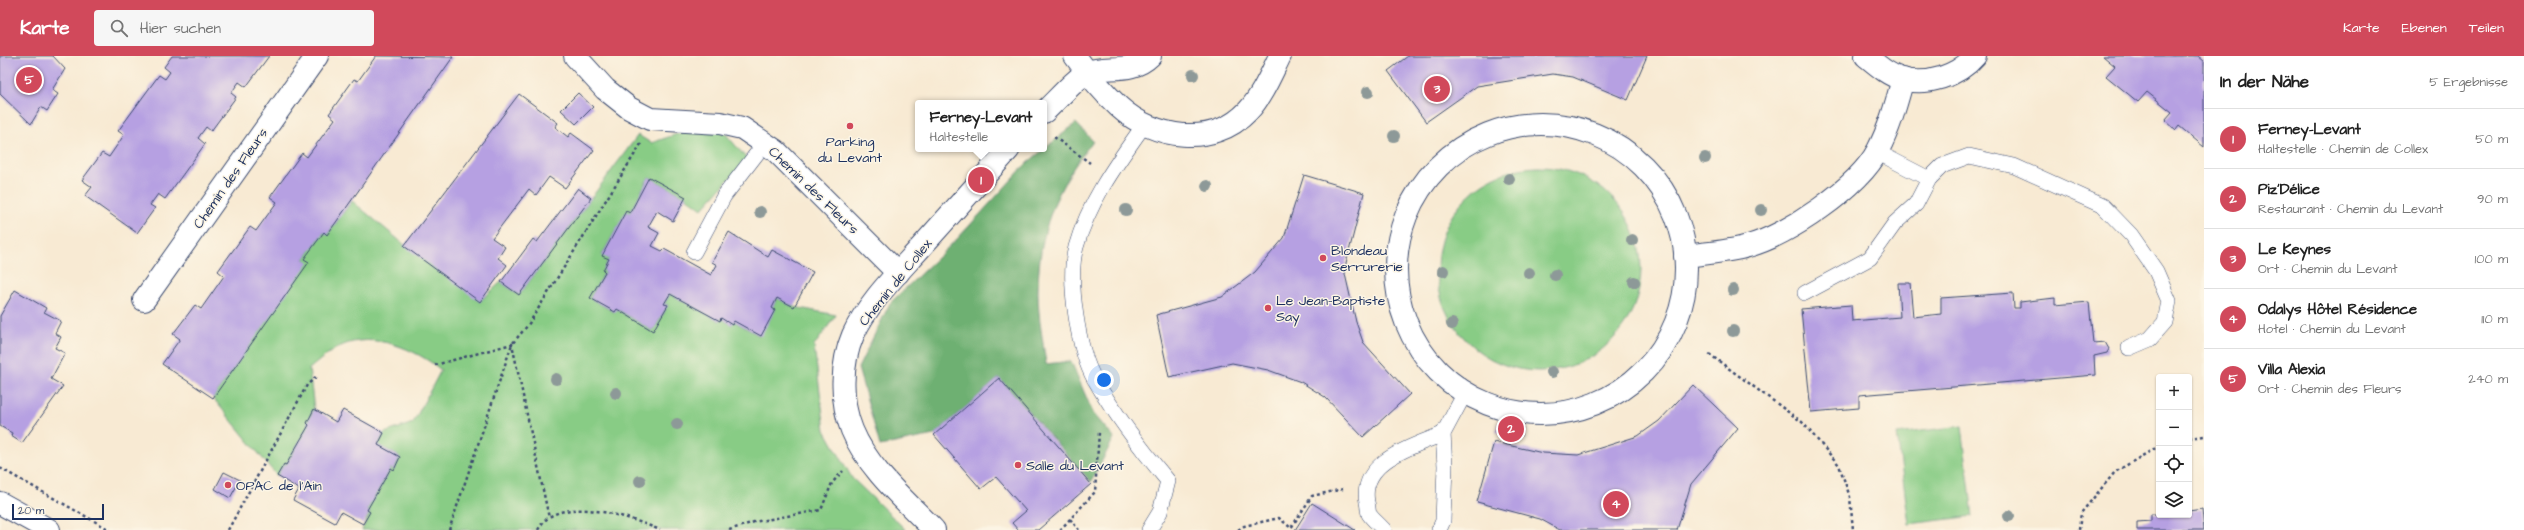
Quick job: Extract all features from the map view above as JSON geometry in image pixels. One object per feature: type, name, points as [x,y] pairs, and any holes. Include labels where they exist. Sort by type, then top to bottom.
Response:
[{"type":"street","name":"Chemin des Fleurs","points":[[144,300],[317,56]]},
{"type":"street","name":"Chemin des Fleurs","points":[[575,56],[606,89],[629,108],[650,119],[720,123],[742,128],[766,143],[776,151],[898,273]]},
{"type":"street","points":[[1081,64],[1121,69],[1145,61],[1150,56]]},
{"type":"street","points":[[1081,64],[1120,108],[1144,125],[1188,136],[1207,135],[1232,124],[1248,111],[1280,56]]},
{"type":"street","points":[[1866,56],[1885,71],[1903,79],[1927,81],[1949,76],[1975,56]]},
{"type":"street","points":[[1047,108],[1081,64]]},
{"type":"street","points":[[1685,256],[1748,246],[1785,231],[1830,201],[1854,180],[1877,152],[1893,118],[1903,79]]},
{"type":"street","points":[[1529,125],[1562,126],[1594,134],[1623,150],[1643,166],[1660,186],[1676,219],[1685,256],[1686,280],[1682,304],[1674,326],[1662,349],[1645,370],[1624,388],[1599,402],[1573,410],[1545,414],[1517,413],[1490,405],[1465,393],[1439,373],[1418,347],[1403,317],[1396,284],[1396,251],[1407,212],[1419,189],[1441,164],[1467,144],[1497,131],[1529,125]]},
{"type":"street","name":"Chemin de Collex","points":[[934,530],[886,479],[862,450],[852,429],[845,407],[846,357],[853,334],[865,313],[898,273],[1006,152]]},
{"type":"street","points":[[0,503],[48,530]]},
{"type":"lane","points":[[1144,125],[1108,176],[1088,212],[1076,248],[1074,302],[1080,334],[1095,379],[1147,456],[1168,481],[1160,512],[1149,530]]},
{"type":"lane","points":[[694,252],[724,196],[766,143]]},
{"type":"lane","points":[[1877,152],[1929,179]]},
{"type":"lane","points":[[1804,293],[1870,258],[1895,223],[1916,204],[1929,179],[1942,166],[1969,156],[2014,166],[2103,206],[2131,235],[2156,271],[2169,301],[2165,322],[2150,339],[2129,348]]},
{"type":"lane","points":[[1439,530],[1443,521],[1445,466],[1443,434],[1465,393]]},
{"type":"lane","points":[[1384,530],[1369,514],[1366,497],[1367,484],[1373,472],[1393,456],[1443,434]]},
{"type":"path","points":[[449,530],[512,344],[528,326],[586,235],[646,136],[650,119]]},
{"type":"path","points":[[1050,134],[1108,176]]},
{"type":"path","points":[[435,365],[512,344]]},
{"type":"path","points":[[512,344],[549,518]]},
{"type":"path","points":[[1709,354],[1802,422],[1838,465],[1850,497],[1853,530]]},
{"type":"path","points":[[228,530],[307,385],[318,374]]},
{"type":"path","points":[[1060,530],[1095,492],[1099,432],[1119,415]]},
{"type":"path","points":[[2192,438],[2204,436]]},
{"type":"path","points":[[2079,530],[2081,513],[2115,472],[2156,448]]},
{"type":"path","points":[[729,530],[754,522],[821,510],[832,483],[862,450]]},
{"type":"path","points":[[0,468],[110,530]]},
{"type":"path","points":[[1238,530],[1244,526],[1279,518],[1291,528],[1312,496],[1367,484]]},
{"type":"path","points":[[538,530],[549,518],[565,511],[590,510],[638,521],[660,530]]},
{"type":"path","points":[[1070,519],[1079,530]]},
{"type":"green space","points":[[1076,123],[1093,141],[1068,176],[1051,212],[1041,251],[1038,293],[1046,364],[1071,361],[1093,413],[1114,438],[1091,482],[999,378],[934,435],[880,446],[858,368],[890,303],[958,238],[1027,163],[1040,152],[1047,152],[1047,147]]},
{"type":"green space","points":[[692,129],[725,133],[747,159],[702,209],[686,197],[649,177],[630,213],[626,212],[602,255],[609,259],[603,270],[605,272],[590,298],[614,312],[617,309],[653,331],[668,305],[664,304],[670,294],[720,321],[721,318],[732,325],[734,321],[760,336],[775,310],[772,308],[777,298],[794,307],[836,315],[814,346],[825,430],[852,478],[906,530],[362,530],[370,512],[367,510],[391,468],[394,470],[400,457],[378,445],[384,433],[413,423],[441,370],[431,362],[407,349],[380,341],[367,340],[353,342],[341,346],[325,356],[309,369],[314,409],[307,423],[309,425],[286,465],[284,464],[277,476],[213,398],[308,262],[304,259],[324,232],[327,235],[352,201],[417,255],[480,301],[501,282],[519,295],[638,135],[651,143]]},
{"type":"green space","points":[[1529,167],[1549,167],[1569,171],[1587,179],[1604,190],[1618,204],[1629,221],[1637,239],[1641,259],[1641,279],[1637,299],[1629,317],[1618,334],[1604,348],[1587,359],[1569,367],[1549,371],[1529,371],[1509,367],[1491,359],[1474,348],[1460,334],[1449,317],[1441,299],[1437,279],[1437,259],[1441,239],[1449,221],[1460,204],[1474,190],[1491,179],[1509,171]]},
{"type":"green space","points":[[1962,426],[1973,516],[1909,524],[1897,434]]},
{"type":"building","points":[[0,56],[53,56],[65,69],[52,90],[58,94],[47,111],[41,107],[31,124],[0,94]]},
{"type":"building","points":[[172,56],[269,56],[246,87],[239,82],[231,93],[236,97],[211,131],[206,127],[198,138],[205,144],[165,199],[158,194],[150,205],[155,208],[137,233],[85,196],[92,187],[82,180],[102,153],[109,157],[124,135],[118,131],[159,75],[165,79],[170,72],[164,67]]},
{"type":"building","points":[[376,56],[453,57],[327,235],[324,232],[304,259],[309,262],[213,398],[162,364],[180,339],[173,334],[195,305],[201,309],[224,276],[218,271],[250,227],[256,231],[277,202],[270,197],[302,153],[307,157],[335,119],[329,114],[354,79],[358,81]]},
{"type":"building","points":[[1408,56],[1647,56],[1628,100],[1573,77],[1553,74],[1477,86],[1426,122],[1388,71]]},
{"type":"building","points":[[2103,56],[2198,56],[2204,61],[2204,147],[2179,126],[2176,130],[2165,120],[2172,112],[2147,92],[2138,102],[2106,76],[2115,66]]},
{"type":"building","points":[[578,93],[593,107],[576,124],[561,110]]},
{"type":"building","points":[[519,94],[558,123],[555,127],[568,137],[571,133],[594,150],[565,188],[549,177],[536,195],[529,189],[492,238],[505,247],[498,258],[507,265],[480,302],[404,246]]},
{"type":"building","name":"Le Jean-Baptiste Say","points":[[1304,175],[1364,193],[1346,263],[1345,274],[1356,322],[1363,342],[1410,394],[1363,437],[1325,397],[1301,382],[1268,370],[1232,363],[1169,377],[1156,315],[1222,297],[1255,272],[1284,238]]},
{"type":"building","points":[[649,177],[686,197],[673,221],[657,211],[648,227],[659,233],[652,246],[662,251],[664,249],[711,275],[717,265],[712,262],[729,232],[768,257],[772,250],[813,272],[794,307],[777,298],[772,308],[775,310],[761,336],[734,321],[732,325],[721,318],[720,321],[670,294],[664,304],[668,305],[653,331],[617,309],[615,312],[590,298],[605,272],[603,270],[609,259],[602,256],[626,211],[630,213]]},
{"type":"building","points":[[578,188],[591,198],[519,295],[501,282],[533,239],[537,242]]},
{"type":"building","points":[[1898,283],[1910,283],[1913,317],[1941,314],[1941,298],[2013,293],[2014,308],[2020,308],[2020,302],[2055,298],[2055,305],[2089,302],[2093,343],[2105,342],[2109,349],[2107,353],[2094,356],[2095,375],[1859,395],[1859,408],[1811,412],[1801,309],[1851,305],[1852,321],[1900,317]]},
{"type":"building","points":[[15,290],[46,308],[44,312],[61,321],[55,333],[61,337],[55,348],[65,353],[51,379],[63,386],[22,443],[11,436],[12,433],[0,426],[0,316]]},
{"type":"building","name":"Salle du Levant","points":[[999,378],[1091,484],[1038,530],[1018,530],[1012,523],[1026,511],[996,477],[981,489],[934,435]]},
{"type":"building","points":[[1693,385],[1738,428],[1691,484],[1677,530],[1560,530],[1540,519],[1477,502],[1494,442],[1543,453],[1578,455],[1638,436],[1659,421]]},
{"type":"building","points":[[314,409],[336,422],[343,410],[384,433],[378,445],[400,457],[394,470],[391,468],[367,510],[370,512],[363,524],[341,512],[335,523],[293,500],[299,489],[277,476],[284,464],[286,465],[309,425],[307,423]]},
{"type":"building","points":[[1498,423],[1523,427],[1522,436],[1496,432]]},
{"type":"building","name":"OPAC de l'Ain","points":[[224,472],[240,480],[230,498],[215,489]]},
{"type":"building","points":[[1312,503],[1355,530],[1295,530]]},
{"type":"building","points":[[2202,509],[2204,530],[2137,530],[2137,522],[2151,521],[2151,514],[2156,514],[2156,518],[2192,518],[2192,511]]},
{"type":"place","name":"Villa Alexia","points":[[29,80]]},
{"type":"place","name":"Le Keynes","points":[[1437,89]]},
{"type":"place","name":"Parking du Levant","points":[[850,126]]},
{"type":"place","name":"Ferney-Levant","points":[[981,180]]},
{"type":"place","name":"Blondeau Serrurerie","points":[[1323,258]]},
{"type":"place","name":"Le Jean-Baptiste Say","points":[[1268,308]]},
{"type":"place","name":"Piz'Délice","points":[[1511,429]]},
{"type":"place","name":"Salle du Levant","points":[[1018,465]]},
{"type":"place","name":"OPAC de l'Ain","points":[[228,485]]},
{"type":"place","name":"Odalys Hôtel Résidence","points":[[1616,504]]}]
